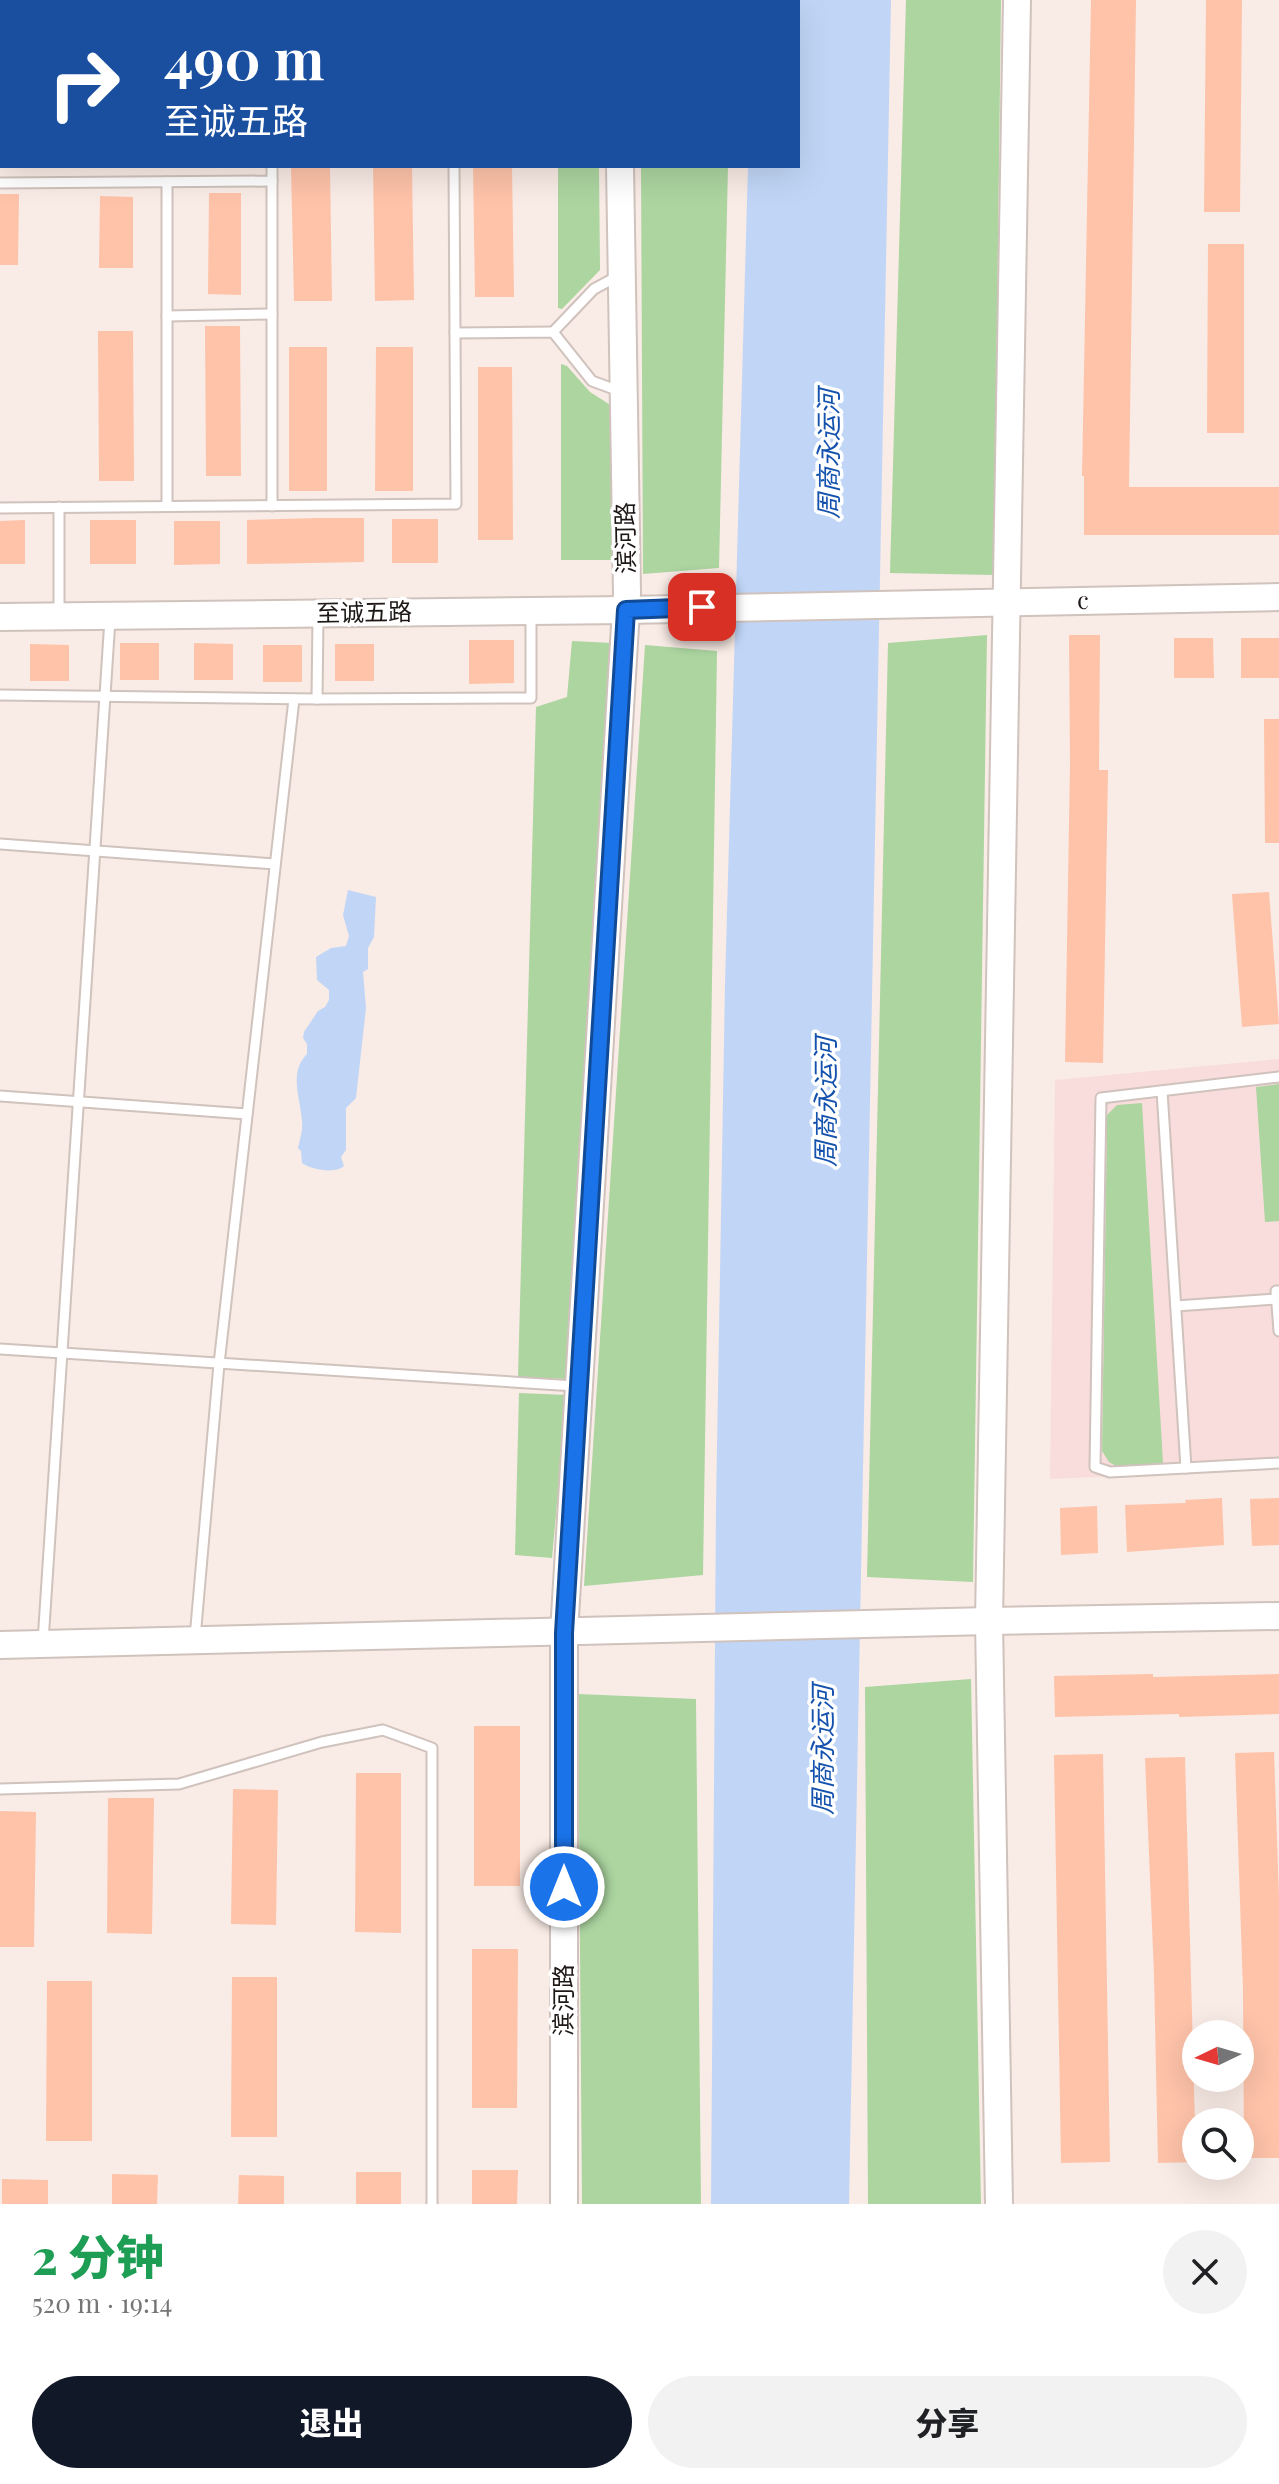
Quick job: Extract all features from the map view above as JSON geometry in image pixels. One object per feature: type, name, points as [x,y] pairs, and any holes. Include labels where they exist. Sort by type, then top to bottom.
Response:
[{"type":"street","points":[[999,2204],[989,1621],[1017,0]]},
{"type":"street","name":"滨河路","points":[[564,2204],[564,1633],[626,610],[620,168]]},
{"type":"street","name":"c","points":[[727,606],[1279,597]]},
{"type":"street","name":"至诚五路","points":[[0,617],[626,610],[727,606]]},
{"type":"street","points":[[0,1645],[1279,1616]]},
{"type":"lane","points":[[272,168],[272,506]]},
{"type":"lane","points":[[0,508],[456,504],[454,168]]},
{"type":"lane","points":[[0,183],[272,181]]},
{"type":"lane","points":[[167,182],[167,506]]},
{"type":"lane","points":[[455,333],[553,332],[594,289],[622,274]]},
{"type":"lane","points":[[167,316],[272,314]]},
{"type":"lane","points":[[553,332],[592,381],[624,392]]},
{"type":"lane","points":[[59,507],[59,616]]},
{"type":"lane","points":[[0,695],[531,698],[531,611]]},
{"type":"lane","points":[[317,699],[318,613]]},
{"type":"lane","points":[[43,1644],[110,616]]},
{"type":"lane","points":[[195,1641],[219,1364],[294,699]]},
{"type":"lane","points":[[0,844],[275,864]]},
{"type":"lane","points":[[1279,1077],[1101,1098],[1095,1467],[1110,1472],[1279,1463]]},
{"type":"lane","points":[[1162,1091],[1186,1468]]},
{"type":"lane","points":[[0,1096],[247,1114]]},
{"type":"lane","points":[[1176,1306],[1278,1295],[1279,1331]]},
{"type":"lane","points":[[0,1349],[578,1386]]},
{"type":"lane","points":[[0,1789],[179,1784],[322,1742],[383,1730],[432,1748],[432,2204]]},
{"type":"shaded area","points":[[1279,1059],[1279,1469],[1050,1479],[1055,1080]]},
{"type":"green space","points":[[906,0],[1001,0],[994,575],[890,573]]},
{"type":"green space","points":[[558,168],[599,168],[600,270],[562,309],[558,308]]},
{"type":"green space","points":[[641,168],[728,168],[719,568],[643,574]]},
{"type":"green space","points":[[561,364],[567,366],[590,392],[612,406],[612,560],[561,560]]},
{"type":"green space","points":[[987,635],[973,1582],[867,1577],[888,643]]},
{"type":"green space","points":[[572,641],[613,643],[567,1379],[518,1377],[536,707],[567,697]]},
{"type":"green space","points":[[645,645],[717,651],[703,1575],[584,1586]]},
{"type":"green space","points":[[1279,1084],[1279,1221],[1265,1222],[1256,1087]]},
{"type":"green space","points":[[1142,1103],[1163,1463],[1118,1467],[1109,1462],[1102,1451],[1107,1115],[1117,1105]]},
{"type":"green space","points":[[519,1393],[567,1395],[552,1558],[515,1555]]},
{"type":"green space","points":[[971,1679],[981,2204],[868,2204],[865,1687]]},
{"type":"green space","points":[[578,1694],[696,1699],[701,2204],[582,2204]]},
{"type":"water","name":"周商永运河","points":[[800,0],[891,0],[849,2204],[711,2204],[716,1504],[725,984],[748,168],[800,168]]},
{"type":"water","points":[[348,890],[376,897],[374,937],[368,948],[368,969],[363,972],[366,1008],[356,1098],[346,1108],[346,1150],[341,1157],[344,1166],[323,1170],[302,1163],[298,1148],[302,1125],[297,1078],[301,1061],[307,1054],[304,1032],[329,1000],[329,990],[317,980],[316,957],[331,948],[346,946],[349,936],[343,915]]},
{"type":"building","points":[[1091,0],[1136,0],[1129,487],[1279,487],[1279,535],[1084,535],[1082,476]]},
{"type":"building","points":[[1206,0],[1242,0],[1240,212],[1204,212]]},
{"type":"building","points":[[291,168],[330,168],[332,301],[294,301]]},
{"type":"building","points":[[373,168],[412,168],[414,300],[375,301]]},
{"type":"building","points":[[473,168],[512,168],[514,297],[475,297]]},
{"type":"building","points":[[209,193],[241,193],[241,295],[208,294]]},
{"type":"building","points":[[0,194],[19,194],[18,265],[0,265]]},
{"type":"building","points":[[100,196],[133,197],[133,268],[99,268]]},
{"type":"building","points":[[1208,244],[1244,244],[1244,433],[1207,433]]},
{"type":"building","points":[[205,326],[240,326],[241,476],[206,476]]},
{"type":"building","points":[[98,331],[133,331],[134,481],[99,481]]},
{"type":"building","points":[[289,347],[327,347],[327,491],[289,491]]},
{"type":"building","points":[[376,347],[413,347],[413,491],[375,491]]},
{"type":"building","points":[[478,367],[512,367],[513,540],[478,540]]},
{"type":"building","points":[[364,518],[364,562],[247,564],[247,520]]},
{"type":"building","points":[[392,519],[438,519],[438,563],[392,563]]},
{"type":"building","points":[[25,520],[25,564],[0,564],[0,521]]},
{"type":"building","points":[[90,520],[136,520],[136,564],[90,564]]},
{"type":"building","points":[[174,521],[220,521],[220,564],[174,565]]},
{"type":"building","points":[[1069,635],[1100,635],[1099,770],[1108,770],[1103,1063],[1065,1062]]},
{"type":"building","points":[[1174,638],[1213,638],[1214,678],[1174,678]]},
{"type":"building","points":[[1241,638],[1279,638],[1279,678],[1241,678]]},
{"type":"building","points":[[469,640],[514,640],[514,683],[469,684]]},
{"type":"building","points":[[120,643],[159,643],[159,680],[120,680]]},
{"type":"building","points":[[194,643],[233,644],[233,680],[194,680]]},
{"type":"building","points":[[30,644],[69,645],[69,681],[30,681]]},
{"type":"building","points":[[335,644],[374,644],[374,681],[335,681]]},
{"type":"building","points":[[263,645],[302,645],[302,682],[263,682]]},
{"type":"building","points":[[1264,719],[1279,719],[1279,843],[1265,843]]},
{"type":"building","points":[[1269,892],[1279,1024],[1242,1027],[1232,894]]},
{"type":"building","points":[[1222,1498],[1224,1545],[1127,1552],[1125,1505]]},
{"type":"building","points":[[1279,1498],[1279,1545],[1252,1546],[1250,1499]]},
{"type":"building","points":[[1097,1506],[1098,1553],[1061,1555],[1060,1508]]},
{"type":"building","points":[[1153,1674],[1153,1677],[1279,1674],[1279,1714],[1055,1717],[1054,1676]]},
{"type":"building","points":[[474,1726],[520,1726],[520,1886],[474,1886]]},
{"type":"building","points":[[1274,1752],[1279,1898],[1279,2158],[1254,2158],[1254,2108],[1244,2108],[1244,2092],[1254,2092],[1254,2020],[1243,2020],[1235,1753]]},
{"type":"building","points":[[1103,1754],[1110,2162],[1061,2163],[1054,1755]]},
{"type":"building","points":[[1185,1757],[1192,2020],[1182,2020],[1182,2092],[1194,2092],[1195,2108],[1182,2108],[1182,2162],[1158,2163],[1145,1758]]},
{"type":"building","points":[[356,1773],[401,1773],[401,1933],[355,1932]]},
{"type":"building","points":[[233,1789],[278,1790],[276,1925],[231,1924]]},
{"type":"building","points":[[108,1798],[154,1798],[152,1934],[107,1933]]},
{"type":"building","points":[[0,1811],[36,1812],[34,1947],[0,1947]]},
{"type":"building","points":[[472,1949],[518,1949],[517,2108],[472,2108]]},
{"type":"building","points":[[232,1977],[277,1977],[277,2137],[231,2137]]},
{"type":"building","points":[[47,1981],[92,1981],[92,2141],[46,2141]]},
{"type":"building","points":[[472,2170],[518,2170],[517,2204],[472,2204]]},
{"type":"building","points":[[356,2172],[401,2172],[401,2204],[356,2204]]},
{"type":"building","points":[[112,2174],[158,2175],[157,2204],[112,2204]]},
{"type":"building","points":[[239,2175],[284,2176],[284,2204],[238,2204]]},
{"type":"building","points":[[2,2179],[48,2180],[48,2204],[2,2204]]},
{"type":"route","points":[[564,1887],[564,1633],[626,610],[702,607]]}]
